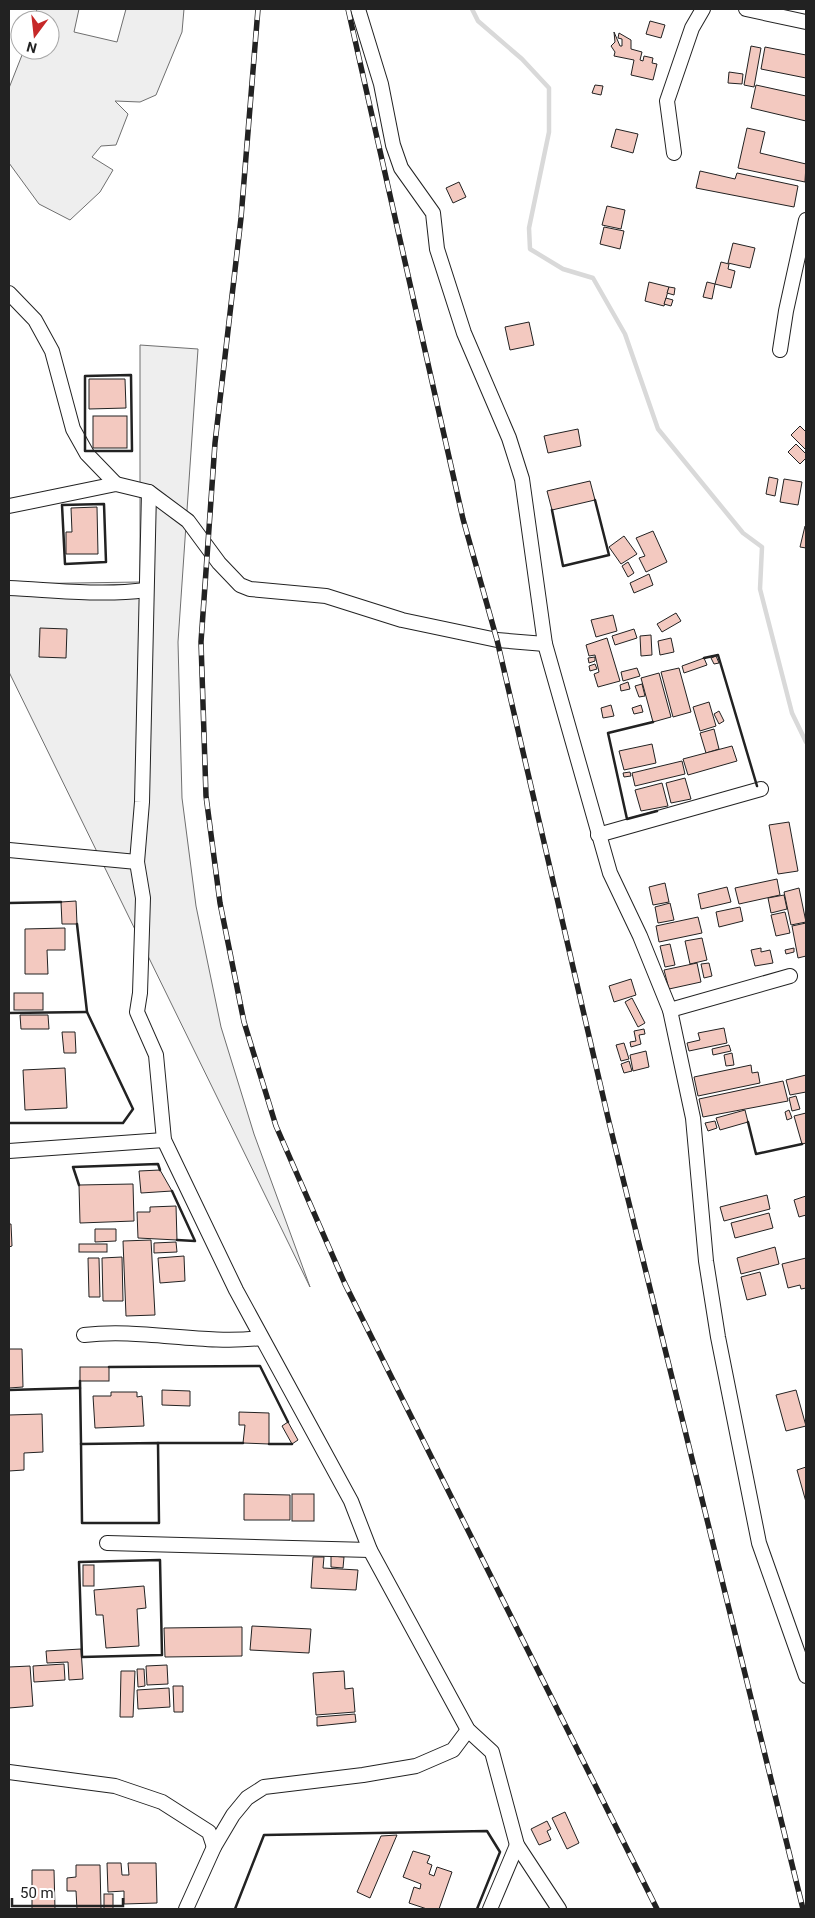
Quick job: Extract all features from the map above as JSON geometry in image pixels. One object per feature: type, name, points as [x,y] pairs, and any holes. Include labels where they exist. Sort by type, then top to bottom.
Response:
[{"type":"street","points":[[358,9],[383,93],[393,145],[401,168],[433,213],[437,249],[464,333],[509,438],[522,479],[545,644],[598,835],[610,873],[640,936],[670,1010],[693,1118],[706,1260],[718,1337],[747,1484],[759,1542],[806,1676]]},
{"type":"street","points":[[674,153],[666,101],[692,28],[702,9]]},
{"type":"street","points":[[746,9],[806,22]]},
{"type":"street","points":[[780,350],[786,311],[806,220]]},
{"type":"street","points":[[9,293],[35,320],[52,351],[73,429],[87,454],[116,484]]},
{"type":"street","points":[[9,506],[116,484],[149,492],[188,521],[219,562],[240,585],[250,589],[326,596],[412,622],[497,640],[545,644]]},
{"type":"street","points":[[149,492],[142,802],[137,862],[143,898],[140,993],[137,1012],[156,1056],[164,1140],[260,1338],[351,1501],[370,1550],[468,1730],[492,1752],[517,1845],[558,1909]]},
{"type":"street","points":[[9,588],[86,592],[146,590]]},
{"type":"street","points":[[598,835],[761,789]]},
{"type":"street","points":[[9,850],[137,862]]},
{"type":"street","points":[[670,1010],[790,976]]},
{"type":"street","points":[[9,1150],[164,1140]]},
{"type":"street","points":[[84,1335],[99,1333],[173,1336],[231,1341],[260,1338]]},
{"type":"street","points":[[106,1544],[370,1550]]},
{"type":"street","points":[[186,1909],[214,1847],[233,1815],[247,1798],[264,1786],[363,1775],[416,1766],[453,1750],[468,1730]]},
{"type":"street","points":[[9,1772],[115,1786],[162,1802],[209,1832],[214,1847]]},
{"type":"street","points":[[490,1909],[517,1845]]},
{"type":"shaded area","points":[[79,9],[74,32],[117,42],[126,9],[184,9],[182,32],[156,95],[140,102],[115,101],[128,114],[116,145],[101,146],[92,157],[113,170],[100,192],[70,220],[39,204],[9,163],[9,88],[20,60],[60,60],[60,10],[37,10]]},
{"type":"shaded area","points":[[140,345],[198,349],[178,642],[182,798],[196,906],[221,1027],[254,1134],[310,1287],[9,672],[9,584],[140,582]]},
{"type":"building","points":[[650,21],[665,25],[661,38],[646,34]]},
{"type":"building","points":[[614,32],[620,46],[622,46],[622,39],[618,38],[619,33],[631,40],[631,49],[642,52],[640,60],[643,61],[644,56],[653,58],[652,63],[657,64],[653,80],[631,75],[634,60],[614,56],[615,52],[611,46],[615,42]]},
{"type":"building","points":[[751,46],[761,48],[754,87],[744,85]]},
{"type":"building","points":[[765,47],[806,55],[806,78],[761,69]]},
{"type":"building","points":[[729,72],[743,74],[742,84],[728,83]]},
{"type":"building","points":[[595,85],[603,86],[601,95],[592,93]]},
{"type":"building","points":[[756,85],[806,96],[806,121],[751,108]]},
{"type":"building","points":[[747,128],[765,132],[760,153],[806,164],[805,182],[738,168]]},
{"type":"building","points":[[616,129],[638,134],[633,153],[611,147]]},
{"type":"building","points":[[700,171],[735,179],[737,173],[798,186],[794,207],[696,188]]},
{"type":"building","points":[[459,182],[466,197],[453,203],[446,188]]},
{"type":"building","points":[[607,206],[625,210],[621,229],[602,225]]},
{"type":"building","points":[[604,227],[624,231],[620,249],[600,244]]},
{"type":"building","points":[[733,243],[755,248],[750,268],[728,263]]},
{"type":"building","points":[[721,262],[729,264],[728,269],[735,271],[731,288],[715,284]]},
{"type":"building","points":[[649,282],[669,287],[664,306],[645,301]]},
{"type":"building","points":[[707,282],[715,284],[712,299],[703,297]]},
{"type":"building","points":[[669,287],[675,288],[674,295],[667,293]]},
{"type":"building","points":[[666,298],[673,300],[671,306],[664,304]]},
{"type":"building","points":[[529,322],[534,345],[510,350],[505,327]]},
{"type":"building","points":[[89,379],[125,379],[126,408],[89,409]]},
{"type":"building","points":[[93,416],[127,416],[127,448],[93,448]]},
{"type":"building","points":[[800,426],[806,432],[806,450],[791,435]]},
{"type":"building","points":[[578,429],[581,446],[548,453],[544,436]]},
{"type":"building","points":[[796,444],[806,454],[806,458],[800,464],[788,452]]},
{"type":"building","points":[[769,477],[778,479],[775,496],[766,494]]},
{"type":"building","points":[[784,479],[802,482],[798,505],[780,502]]},
{"type":"building","points":[[590,481],[595,500],[552,510],[547,491]]},
{"type":"building","points":[[97,507],[98,554],[66,554],[66,532],[72,532],[71,508]]},
{"type":"building","points":[[806,526],[806,548],[800,547]]},
{"type":"building","points":[[653,531],[667,562],[646,572],[639,558],[645,556],[636,538]]},
{"type":"building","points":[[624,536],[637,554],[621,564],[609,547]]},
{"type":"building","points":[[628,562],[634,573],[628,577],[622,566]]},
{"type":"building","points":[[649,574],[653,585],[634,593],[630,583]]},
{"type":"building","points":[[676,613],[681,621],[662,632],[657,624]]},
{"type":"building","points":[[613,615],[617,631],[596,637],[591,620]]},
{"type":"building","points":[[40,628],[67,629],[66,658],[39,657]]},
{"type":"building","points":[[634,629],[637,638],[615,645],[612,636]]},
{"type":"building","points":[[651,635],[652,655],[641,656],[640,636]]},
{"type":"building","points":[[607,638],[620,681],[598,687],[594,674],[599,672],[595,655],[589,656],[586,645]]},
{"type":"building","points":[[671,638],[674,652],[660,655],[658,641]]},
{"type":"building","points":[[716,656],[719,663],[714,664],[711,658]]},
{"type":"building","points":[[595,657],[595,661],[589,663],[588,658]]},
{"type":"building","points":[[704,658],[707,665],[684,673],[682,666]]},
{"type":"building","points":[[595,664],[597,669],[590,671],[589,666]]},
{"type":"building","points":[[637,668],[640,676],[623,681],[621,672]]},
{"type":"building","points":[[679,668],[691,712],[673,717],[661,672]]},
{"type":"building","points":[[659,673],[671,717],[653,722],[641,678]]},
{"type":"building","points":[[628,682],[630,689],[621,691],[620,685]]},
{"type":"building","points":[[642,684],[645,696],[639,697],[635,686]]},
{"type":"building","points":[[709,702],[716,726],[700,731],[693,707]]},
{"type":"building","points":[[611,705],[614,716],[603,718],[601,708]]},
{"type":"building","points":[[641,705],[643,712],[634,714],[632,708]]},
{"type":"building","points":[[719,711],[724,721],[719,724],[714,714]]},
{"type":"building","points":[[714,729],[719,749],[706,753],[700,733]]},
{"type":"building","points":[[652,744],[656,763],[624,770],[619,751]]},
{"type":"building","points":[[732,746],[737,761],[688,775],[683,759]]},
{"type":"building","points":[[682,761],[685,774],[635,786],[632,773]]},
{"type":"building","points":[[630,772],[631,776],[624,777],[623,773]]},
{"type":"building","points":[[685,778],[691,799],[671,803],[666,783]]},
{"type":"building","points":[[662,783],[668,806],[641,811],[635,790]]},
{"type":"building","points":[[789,822],[798,871],[778,874],[769,825]]},
{"type":"building","points":[[777,879],[780,895],[739,904],[735,888]]},
{"type":"building","points":[[665,883],[669,902],[653,905],[649,887]]},
{"type":"building","points":[[727,887],[731,902],[701,909],[698,894]]},
{"type":"building","points":[[799,888],[806,922],[791,925],[784,892]]},
{"type":"building","points":[[784,895],[787,909],[771,913],[768,898]]},
{"type":"building","points":[[76,901],[77,924],[62,924],[61,902]]},
{"type":"building","points":[[670,903],[674,920],[658,923],[655,907]]},
{"type":"building","points":[[740,907],[743,921],[719,927],[716,912]]},
{"type":"building","points":[[785,912],[790,933],[776,936],[771,915]]},
{"type":"building","points":[[698,917],[702,933],[659,942],[656,926]]},
{"type":"building","points":[[806,923],[806,956],[798,958],[792,926]]},
{"type":"building","points":[[65,928],[65,950],[47,950],[48,974],[25,974],[25,929]]},
{"type":"building","points":[[702,938],[707,960],[690,964],[685,941]]},
{"type":"building","points":[[670,944],[675,965],[665,967],[660,946]]},
{"type":"building","points":[[761,948],[761,952],[770,950],[773,963],[755,966],[751,950]]},
{"type":"building","points":[[794,948],[794,952],[786,954],[785,950]]},
{"type":"building","points":[[697,963],[701,982],[669,989],[664,970]]},
{"type":"building","points":[[709,963],[712,976],[704,978],[701,964]]},
{"type":"building","points":[[631,979],[636,995],[614,1002],[609,986]]},
{"type":"building","points":[[14,993],[43,993],[43,1010],[14,1010]]},
{"type":"building","points":[[632,998],[645,1023],[638,1027],[625,1002]]},
{"type":"building","points":[[20,1015],[48,1015],[49,1029],[21,1029]]},
{"type":"building","points":[[724,1028],[727,1043],[689,1051],[687,1043],[700,1040],[698,1033]]},
{"type":"building","points":[[644,1029],[645,1034],[639,1035],[641,1044],[631,1047],[630,1042],[636,1041],[634,1031]]},
{"type":"building","points":[[62,1032],[75,1032],[76,1053],[64,1053]]},
{"type":"building","points":[[624,1043],[629,1059],[621,1061],[616,1045]]},
{"type":"building","points":[[729,1045],[731,1051],[713,1055],[712,1049]]},
{"type":"building","points":[[646,1051],[649,1067],[633,1071],[630,1055]]},
{"type":"building","points":[[732,1053],[734,1065],[726,1066],[724,1055]]},
{"type":"building","points":[[629,1061],[632,1071],[624,1073],[621,1064]]},
{"type":"building","points":[[751,1065],[752,1073],[758,1072],[760,1083],[698,1096],[694,1077]]},
{"type":"building","points":[[65,1068],[67,1108],[25,1110],[23,1070]]},
{"type":"building","points":[[806,1075],[806,1092],[790,1095],[786,1080]]},
{"type":"building","points":[[783,1081],[788,1101],[703,1117],[699,1099]]},
{"type":"building","points":[[796,1096],[800,1109],[792,1111],[789,1098]]},
{"type":"building","points":[[745,1110],[748,1122],[720,1130],[716,1118]]},
{"type":"building","points":[[789,1110],[792,1118],[787,1120],[785,1112]]},
{"type":"building","points":[[806,1113],[806,1143],[802,1144],[794,1116]]},
{"type":"building","points":[[715,1121],[717,1128],[708,1131],[705,1123]]},
{"type":"building","points":[[160,1170],[172,1191],[141,1193],[139,1171]]},
{"type":"building","points":[[133,1184],[134,1221],[80,1223],[79,1185]]},
{"type":"building","points":[[767,1195],[770,1209],[724,1221],[720,1207]]},
{"type":"building","points":[[806,1196],[806,1215],[799,1217],[794,1200]]},
{"type":"building","points":[[176,1206],[177,1240],[138,1238],[137,1212],[150,1212],[150,1207]]},
{"type":"building","points":[[769,1213],[773,1228],[735,1238],[731,1223]]},
{"type":"building","points":[[9,1224],[11,1224],[12,1246],[9,1247]]},
{"type":"building","points":[[95,1229],[116,1229],[116,1241],[95,1242]]},
{"type":"building","points":[[151,1240],[155,1315],[126,1316],[123,1241]]},
{"type":"building","points":[[176,1242],[177,1252],[154,1253],[154,1243]]},
{"type":"building","points":[[79,1244],[107,1244],[107,1252],[79,1252]]},
{"type":"building","points":[[775,1247],[779,1264],[741,1274],[737,1258]]},
{"type":"building","points":[[184,1256],[185,1281],[160,1283],[158,1258]]},
{"type":"building","points":[[122,1257],[123,1301],[103,1301],[102,1258]]},
{"type":"building","points":[[88,1258],[99,1258],[100,1297],[89,1297]]},
{"type":"building","points":[[806,1258],[806,1288],[801,1289],[800,1285],[788,1288],[782,1264]]},
{"type":"building","points":[[760,1272],[766,1295],[747,1300],[741,1277]]},
{"type":"building","points":[[9,1349],[22,1349],[23,1387],[9,1388]]},
{"type":"building","points":[[80,1367],[109,1367],[109,1381],[80,1381]]},
{"type":"building","points":[[162,1390],[190,1391],[190,1406],[162,1405]]},
{"type":"building","points":[[796,1390],[806,1426],[786,1431],[776,1395]]},
{"type":"building","points":[[111,1392],[137,1392],[137,1397],[142,1396],[144,1426],[95,1428],[93,1396],[111,1396]]},
{"type":"building","points":[[239,1412],[269,1413],[269,1444],[243,1443],[245,1425],[239,1425]]},
{"type":"building","points":[[42,1414],[43,1452],[24,1453],[24,1470],[9,1471],[9,1415]]},
{"type":"building","points":[[288,1422],[298,1440],[292,1444],[282,1426]]},
{"type":"building","points":[[806,1467],[806,1502],[797,1470]]},
{"type":"building","points":[[244,1494],[290,1495],[290,1520],[244,1520]]},
{"type":"building","points":[[292,1494],[314,1494],[314,1521],[292,1521]]},
{"type":"building","points":[[331,1556],[344,1557],[343,1568],[331,1567]]},
{"type":"building","points":[[313,1557],[324,1557],[323,1568],[358,1570],[356,1590],[311,1588]]},
{"type":"building","points":[[83,1565],[94,1565],[94,1586],[83,1586]]},
{"type":"building","points":[[144,1586],[146,1608],[137,1609],[139,1646],[106,1648],[103,1615],[96,1615],[94,1590]]},
{"type":"building","points":[[252,1626],[311,1629],[309,1653],[250,1650]]},
{"type":"building","points":[[242,1627],[242,1656],[165,1657],[164,1628]]},
{"type":"building","points":[[81,1649],[83,1679],[69,1680],[68,1662],[47,1663],[46,1651]]},
{"type":"building","points":[[64,1664],[65,1680],[34,1682],[33,1666]]},
{"type":"building","points":[[167,1665],[168,1684],[147,1685],[146,1666]]},
{"type":"building","points":[[30,1666],[33,1706],[9,1708],[9,1667]]},
{"type":"building","points":[[137,1669],[144,1669],[145,1686],[138,1687]]},
{"type":"building","points":[[121,1671],[135,1671],[133,1717],[120,1717]]},
{"type":"building","points":[[344,1671],[345,1689],[353,1688],[355,1712],[316,1715],[313,1673]]},
{"type":"building","points":[[173,1686],[183,1686],[183,1712],[174,1712]]},
{"type":"building","points":[[169,1688],[170,1707],[138,1709],[137,1690]]},
{"type":"building","points":[[355,1714],[356,1722],[317,1726],[317,1717]]},
{"type":"building","points":[[565,1812],[579,1843],[567,1849],[552,1818]]},
{"type":"building","points":[[547,1821],[551,1829],[547,1831],[551,1840],[539,1845],[531,1829]]},
{"type":"building","points":[[397,1835],[370,1898],[357,1892],[381,1836]]},
{"type":"building","points":[[413,1851],[430,1856],[427,1863],[432,1865],[429,1874],[434,1876],[437,1867],[452,1872],[439,1909],[427,1909],[409,1903],[414,1887],[420,1889],[421,1884],[403,1877]]},
{"type":"building","points":[[107,1863],[121,1863],[122,1875],[129,1875],[128,1863],[156,1863],[157,1903],[124,1904],[124,1891],[108,1892]]},
{"type":"building","points":[[76,1865],[100,1865],[101,1909],[77,1909],[76,1891],[67,1891],[67,1878],[76,1877]]},
{"type":"building","points":[[32,1870],[54,1870],[55,1909],[32,1909]]},
{"type":"building","points":[[104,1894],[113,1894],[113,1909],[104,1909]]},
{"type":"waterway","points":[[472,9],[478,21],[522,59],[549,88],[549,132],[529,228],[530,249],[563,269],[593,278],[625,334],[658,429],[743,533],[762,547],[760,589],[792,713],[806,742]]},
{"type":"railway","points":[[258,9],[241,218],[215,443],[201,642],[206,796],[220,903],[244,1022],[276,1126],[345,1284],[657,1909]]},
{"type":"railway","points":[[348,9],[463,519],[497,640],[609,1122],[803,1909]]},
{"type":"wall","points":[[131,375],[132,451],[85,451],[85,376],[131,375]]},
{"type":"wall","points":[[552,510],[563,566],[609,555],[595,500]]},
{"type":"wall","points":[[104,504],[106,562],[65,564],[62,505],[104,504]]},
{"type":"wall","points":[[704,658],[718,655],[757,786]]},
{"type":"wall","points":[[653,722],[608,733],[627,819],[657,811]]},
{"type":"wall","points":[[9,903],[61,902]]},
{"type":"wall","points":[[9,1123],[123,1123],[133,1109],[87,1012],[77,924]]},
{"type":"wall","points":[[9,1013],[87,1012]]},
{"type":"wall","points":[[748,1122],[756,1154],[802,1144]]},
{"type":"wall","points":[[79,1185],[73,1167],[158,1164],[160,1170]]},
{"type":"wall","points":[[172,1191],[195,1241],[177,1240]]},
{"type":"wall","points":[[109,1367],[260,1366],[288,1422]]},
{"type":"wall","points":[[80,1381],[81,1444]]},
{"type":"wall","points":[[9,1390],[80,1388]]},
{"type":"wall","points":[[158,1443],[159,1523],[82,1523],[81,1444],[158,1443]]},
{"type":"wall","points":[[158,1443],[243,1443]]},
{"type":"wall","points":[[269,1444],[292,1444]]},
{"type":"wall","points":[[160,1560],[162,1655],[82,1657],[79,1562],[160,1560]]},
{"type":"wall","points":[[235,1909],[264,1835],[487,1831],[500,1852],[477,1909]]}]
